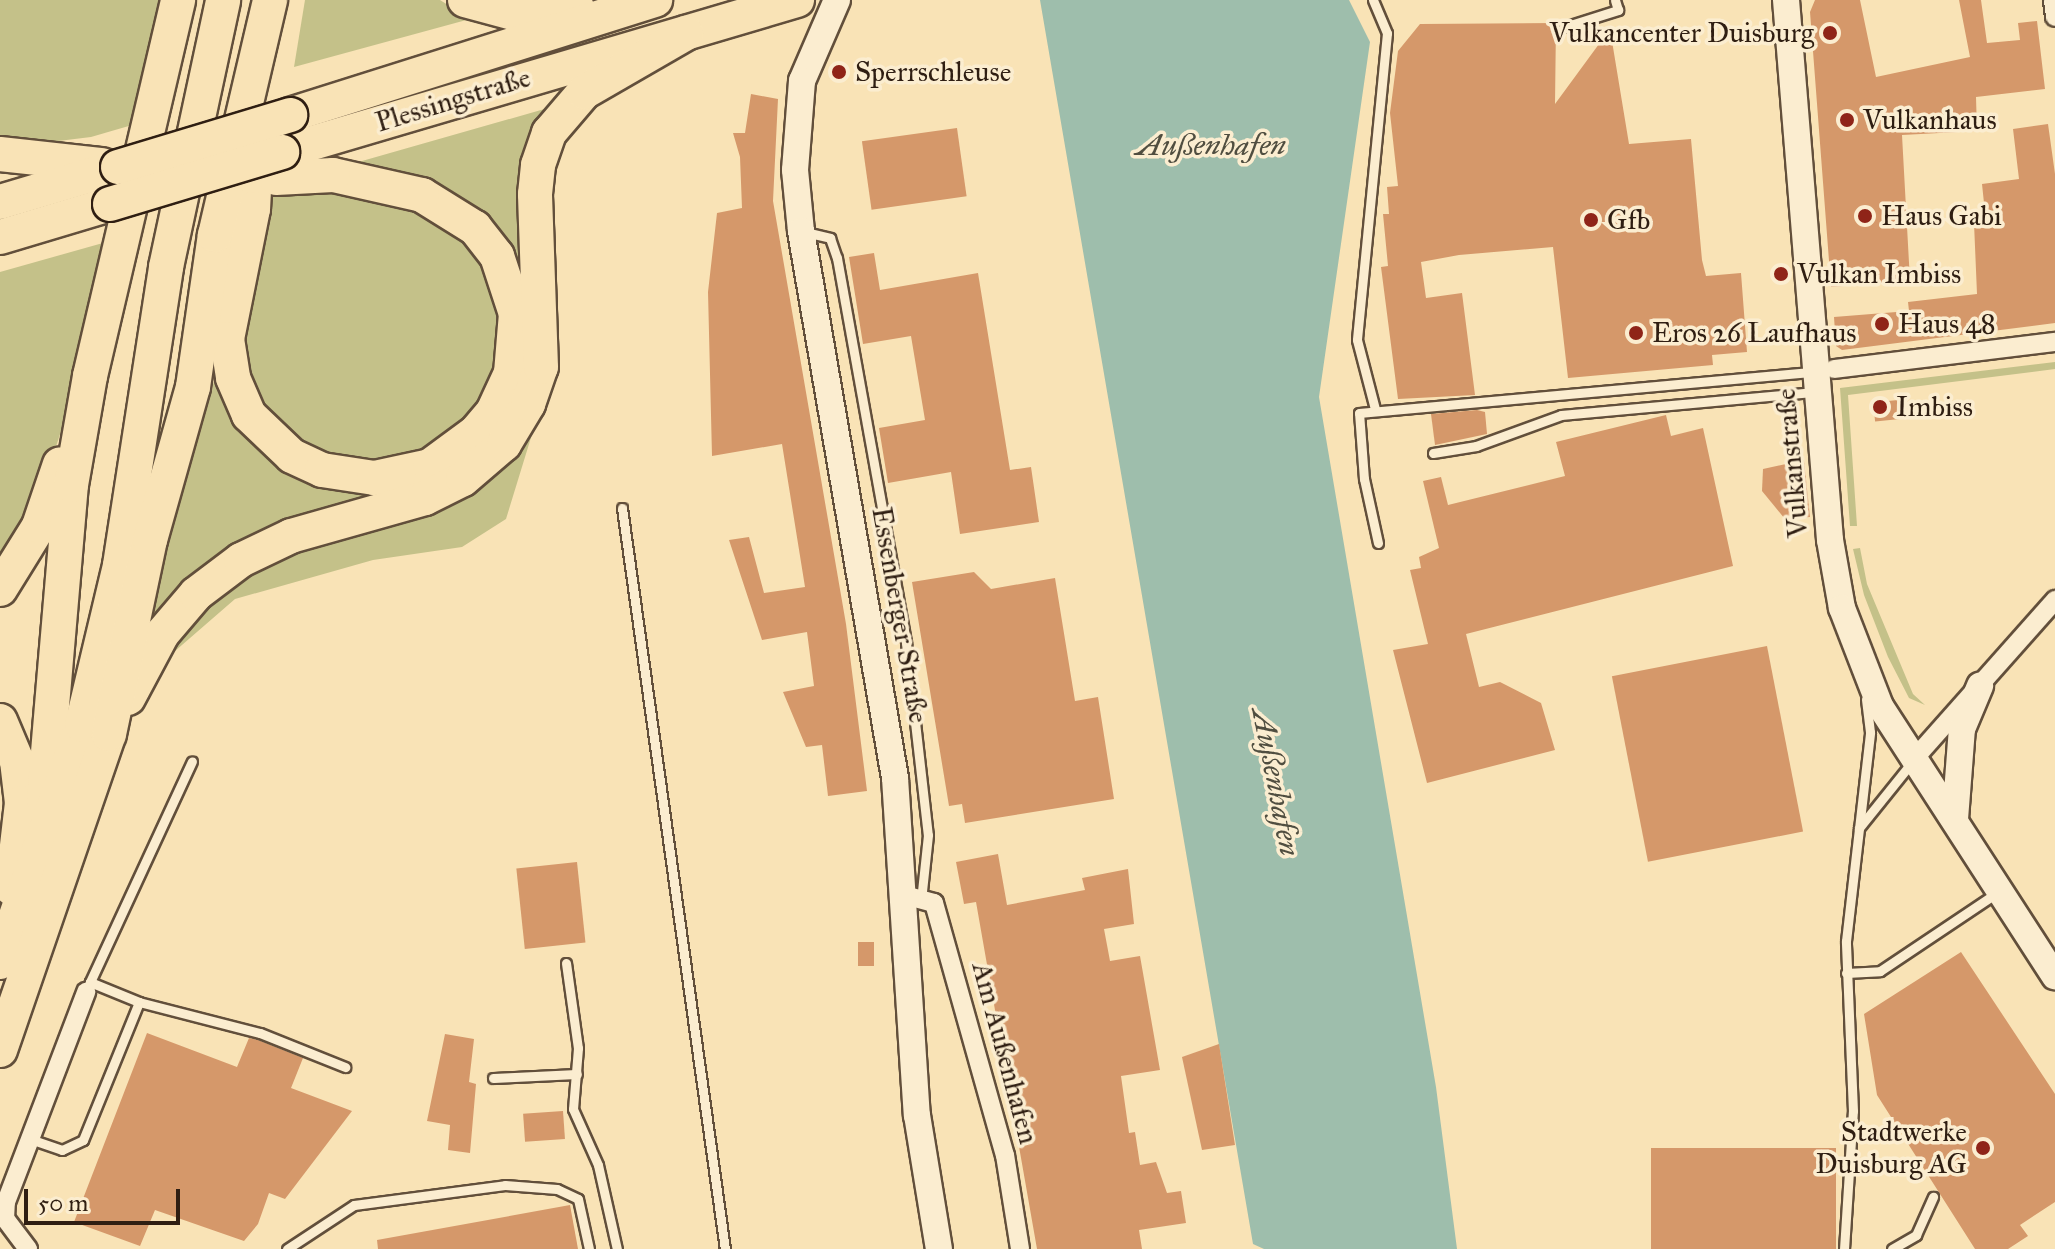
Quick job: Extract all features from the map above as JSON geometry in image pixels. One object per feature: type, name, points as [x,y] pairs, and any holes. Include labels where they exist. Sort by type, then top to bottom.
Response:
[{"type":"highway","points":[[2,955],[82,725],[120,565],[161,296],[223,0]]},
{"type":"highway","points":[[0,1050],[109,734],[150,540],[193,387],[215,235],[270,0]]},
{"type":"highway","points":[[465,0],[517,26],[585,6],[616,12],[655,0]]},
{"type":"highway","name":"Plessingstraße","points":[[279,165],[532,76],[797,0]]},
{"type":"highway","points":[[39,852],[71,485],[90,376],[173,8]]},
{"type":"highway","name":"Plessingstraße","points":[[0,202],[290,115],[517,26]]},
{"type":"highway","points":[[109,734],[162,634],[196,594],[241,560],[291,536],[425,498],[463,479],[504,444],[528,404],[541,367],[535,194],[538,165],[549,133],[584,92],[686,33]]},
{"type":"highway","points":[[0,237],[191,180],[279,165],[422,195],[475,228],[497,256],[516,314],[511,373],[493,412],[476,432],[430,466],[374,478],[312,465],[271,439],[249,415],[233,378],[227,339],[253,209],[262,44]]},
{"type":"highway","points":[[0,154],[118,167]]},
{"type":"highway","points":[[0,589],[39,526],[90,376]]},
{"type":"highway","points":[[0,721],[17,761],[22,803],[2,955]]},
{"type":"street","name":"Essenberger Straße","points":[[837,0],[802,81],[795,170],[801,231],[913,897],[917,1115],[939,1249]]},
{"type":"street","name":"Vulkanstraße","points":[[1786,0],[1823,378],[1830,540],[1842,608],[1880,706],[2055,976]]},
{"type":"street","points":[[2053,0],[2055,17]]},
{"type":"street","points":[[1823,378],[1869,365],[2055,342]]},
{"type":"street","points":[[1914,759],[2055,600]]},
{"type":"street","points":[[1955,819],[1962,729],[1980,686]]},
{"type":"street","name":"Am Außenhafen","points":[[913,897],[934,903],[1005,1155],[1020,1249]]},
{"type":"street","points":[[28,1249],[5,1219],[30,1139],[88,987]]},
{"type":"lane","points":[[1373,0],[1387,33],[1357,340],[1375,409]]},
{"type":"lane","points":[[1564,27],[1618,10],[1615,0]]},
{"type":"lane","points":[[1378,543],[1364,479],[1359,413],[1375,409],[1823,378]]},
{"type":"lane","points":[[1433,453],[1476,446],[1561,415],[1823,378]]},
{"type":"lane","points":[[622,508],[725,1249]]},
{"type":"lane","points":[[1844,1249],[1853,1111],[1846,973],[1850,884],[1870,732],[1862,664]]},
{"type":"lane","points":[[1856,833],[1914,759]]},
{"type":"lane","points":[[192,761],[88,987],[260,1033],[345,1067]]},
{"type":"lane","points":[[1846,973],[1880,971],[1999,891]]},
{"type":"lane","points":[[566,963],[577,1074],[573,1109],[598,1165],[617,1249]]},
{"type":"lane","points":[[30,1139],[62,1150],[83,1140],[139,1002]]},
{"type":"lane","points":[[493,1078],[577,1074]]},
{"type":"lane","points":[[287,1249],[354,1205],[505,1185],[557,1189],[578,1199],[589,1249]]},
{"type":"lane","points":[[1892,1249],[1916,1235],[1933,1197]]},
{"type":"shaded area","points":[[0,0],[159,0],[139,123],[91,137],[42,143],[0,140]]},
{"type":"shaded area","points":[[305,0],[440,0],[470,19],[294,67]]},
{"type":"shaded area","points":[[548,108],[532,317],[506,253],[355,163]]},
{"type":"shaded area","points":[[332,191],[408,208],[446,226],[473,254],[492,284],[501,319],[497,364],[479,405],[450,434],[417,455],[376,462],[338,459],[299,440],[268,413],[246,374],[240,320],[265,197]]},
{"type":"shaded area","points":[[110,241],[69,407],[37,504],[0,573],[0,272]]},
{"type":"shaded area","points":[[2055,362],[2055,369],[1848,395],[1857,526],[1850,526],[1840,388]]},
{"type":"shaded area","points":[[218,367],[296,470],[481,454],[337,511],[141,642]]},
{"type":"shaded area","points":[[533,431],[506,519],[462,547],[373,560],[235,599],[152,671],[192,616],[281,553],[455,504],[511,462]]},
{"type":"shaded area","points":[[1860,548],[1867,584],[1913,694],[1925,705],[1909,698],[1888,657],[1864,595],[1853,549]]},
{"type":"water","name":"Außenhafen","points":[[1040,0],[1349,0],[1370,42],[1319,397],[1436,1087],[1457,1249],[1264,1249],[1253,1244]]},
{"type":"building","points":[[1815,0],[1860,0],[1876,77],[1970,57],[1959,0],[1981,0],[1987,43],[2020,40],[2018,23],[2037,21],[2045,89],[1976,97],[1977,131],[1902,135],[1910,281],[1831,287],[1810,12]]},
{"type":"building","points":[[1556,23],[1555,104],[1610,29],[1629,144],[1691,139],[1706,276],[1741,273],[1747,352],[1712,355],[1713,365],[1568,378],[1553,247],[1459,255],[1421,262],[1426,298],[1462,293],[1475,395],[1398,399],[1381,267],[1388,266],[1383,214],[1389,214],[1387,187],[1398,186],[1390,113],[1398,51],[1420,24]]},
{"type":"building","points":[[751,94],[778,99],[773,201],[846,624],[867,791],[828,796],[822,745],[806,747],[783,692],[814,686],[807,632],[762,640],[729,540],[749,537],[764,593],[805,587],[782,444],[712,456],[708,292],[717,213],[742,208],[740,157],[733,133],[745,133]]},
{"type":"building","points":[[2048,124],[2055,174],[2055,323],[1842,350],[1836,346],[1834,317],[1909,311],[1908,302],[1977,294],[1974,223],[1986,222],[1982,184],[2019,179],[2013,129]]},
{"type":"building","points":[[957,128],[967,196],[872,210],[862,141]]},
{"type":"building","points":[[874,253],[880,290],[978,273],[1010,470],[1031,467],[1039,522],[960,534],[951,472],[888,483],[879,428],[925,420],[911,336],[863,344],[849,257]]},
{"type":"building","points":[[1898,400],[1900,419],[1875,422],[1873,403]]},
{"type":"building","points":[[1485,412],[1487,434],[1435,445],[1431,414]]},
{"type":"building","points":[[1666,415],[1671,436],[1703,428],[1733,566],[1466,634],[1479,687],[1500,682],[1541,703],[1555,750],[1427,783],[1393,650],[1428,644],[1410,570],[1421,568],[1419,557],[1439,548],[1423,481],[1441,477],[1448,505],[1565,476],[1556,442]]},
{"type":"building","points":[[1804,460],[1810,517],[1785,519],[1762,491],[1763,469]]},
{"type":"building","points":[[974,572],[991,589],[1055,578],[1075,701],[1098,697],[1114,799],[965,823],[962,804],[949,806],[912,582]]},
{"type":"building","points":[[1767,646],[1803,832],[1648,862],[1612,676]]},
{"type":"building","points":[[998,854],[1007,905],[1085,890],[1082,878],[1128,869],[1134,924],[1104,929],[1110,961],[1140,956],[1160,1070],[1121,1076],[1129,1133],[1135,1132],[1140,1165],[1156,1162],[1167,1193],[1181,1191],[1186,1223],[1139,1230],[1142,1249],[1037,1249],[976,902],[964,904],[956,862]]},
{"type":"building","points":[[577,862],[585,943],[525,949],[516,868]]},
{"type":"building","points":[[858,942],[874,942],[874,966],[858,966]]},
{"type":"building","name":"Stadtwerke Duisburg AG","points":[[1961,952],[2055,1094],[2055,1202],[2020,1225],[2028,1236],[2008,1249],[1975,1249],[1877,1095],[1864,1014]]},
{"type":"building","points":[[147,1033],[237,1067],[249,1038],[258,1040],[303,1058],[291,1088],[352,1111],[285,1199],[269,1193],[258,1224],[244,1241],[155,1210],[140,1246],[74,1222]]},
{"type":"building","points":[[445,1034],[474,1039],[469,1082],[476,1084],[470,1153],[448,1150],[450,1125],[427,1121]]},
{"type":"building","points":[[1219,1044],[1235,1145],[1202,1150],[1182,1057]]},
{"type":"building","points":[[563,1111],[565,1139],[525,1142],[523,1114]]},
{"type":"building","points":[[1651,1148],[1836,1148],[1836,1249],[1651,1249]]},
{"type":"building","points":[[570,1205],[578,1249],[378,1249],[377,1240]]},
{"type":"place","name":"Vulkancenter Duisburg","points":[[1830,33]]},
{"type":"place","name":"Sperrschleuse","points":[[839,72]]},
{"type":"place","name":"Vulkanhaus","points":[[1847,120]]},
{"type":"place","name":"Haus Gabi","points":[[1865,216]]},
{"type":"place","name":"Gfb","points":[[1591,220]]},
{"type":"place","name":"Vulkan Imbiss","points":[[1781,274]]},
{"type":"place","name":"Haus 48","points":[[1882,324]]},
{"type":"place","name":"Eros 26 Laufhaus","points":[[1636,333]]},
{"type":"place","name":"Imbiss","points":[[1880,407]]},
{"type":"place","name":"Stadtwerke Duisburg AG","points":[[1983,1148]]}]
